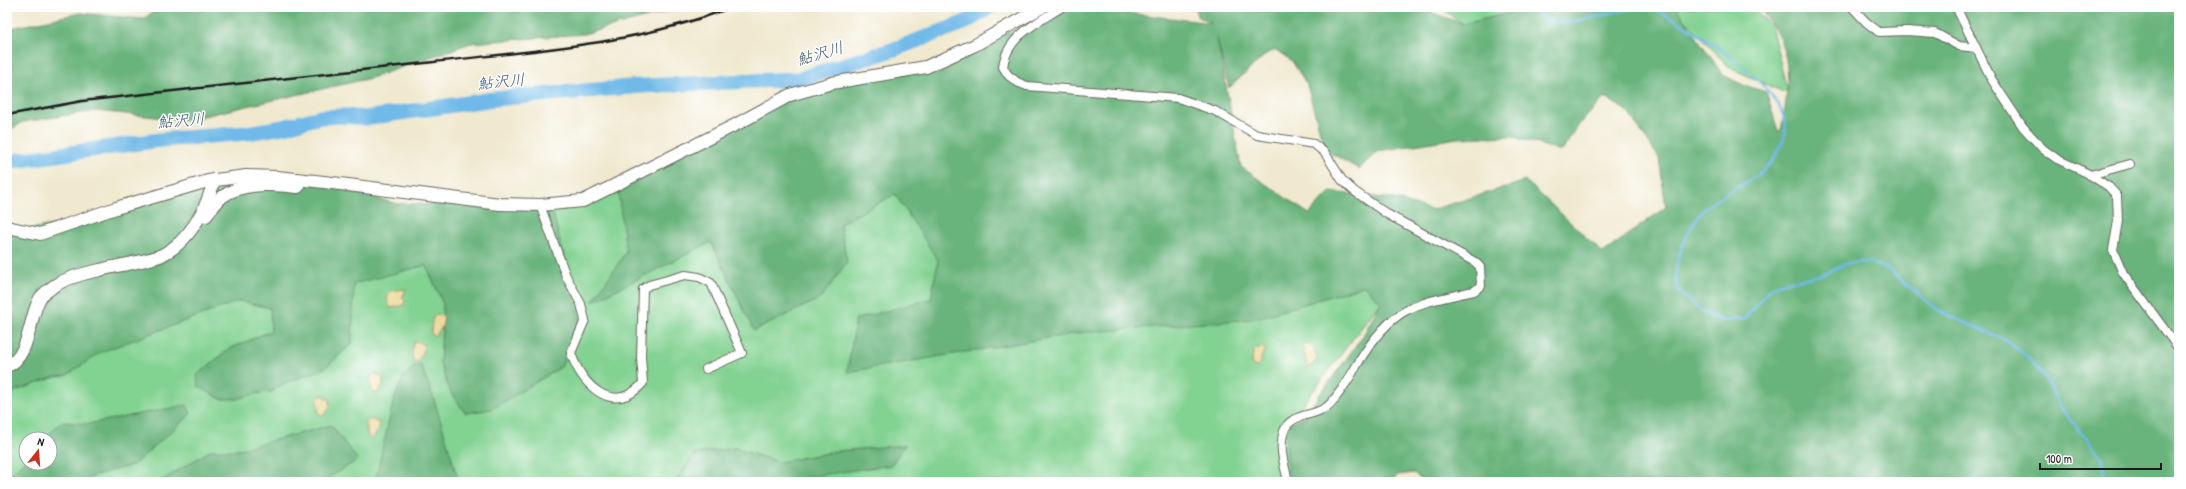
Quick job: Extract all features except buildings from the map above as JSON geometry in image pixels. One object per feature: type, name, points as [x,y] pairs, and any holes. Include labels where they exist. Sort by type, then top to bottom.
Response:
[{"type":"street","points":[[7,228],[40,234],[116,208],[214,180],[246,176],[324,182],[458,200],[540,205],[583,201],[739,123],[790,95],[832,83],[926,67],[975,45],[1042,7]]},
{"type":"street","points":[[1062,7],[1016,37],[1009,47],[1003,67],[1017,82],[1041,88],[1178,98],[1215,111],[1257,135],[1314,144],[1325,154],[1342,180],[1354,191],[1387,214],[1475,262],[1480,267],[1481,286],[1474,291],[1426,301],[1399,314],[1388,322],[1361,358],[1346,385],[1329,406],[1288,424],[1284,431],[1282,448],[1288,482]]},
{"type":"street","points":[[1852,7],[1866,22],[1879,32],[1935,33],[1959,46],[1976,48]]},
{"type":"street","points":[[1956,7],[1992,80],[2023,127],[2043,149],[2057,159],[2090,175],[2109,187],[2117,196],[2118,221],[2113,250],[2123,273],[2179,349]]},
{"type":"street","points":[[2090,175],[2130,164]]},
{"type":"street","points":[[7,366],[14,363],[20,354],[39,299],[55,286],[80,274],[162,254],[186,237],[210,196],[214,180]]},
{"type":"street","points":[[194,225],[200,222],[222,197],[238,189],[259,186],[314,188],[324,182]]},
{"type":"street","points":[[540,205],[566,276],[581,304],[585,320],[571,353],[574,364],[588,385],[607,398],[622,397],[637,390],[643,383],[641,357],[643,289],[649,285],[684,275],[699,277],[711,283],[742,352],[706,369]]},
{"type":"green space","points":[[161,7],[685,7],[584,34],[471,43],[371,78],[186,120],[95,111],[23,122],[7,132],[7,29],[80,13],[143,19]]},
{"type":"green space","points":[[1076,7],[1212,23],[1197,16],[1195,7],[1416,7],[1464,24],[1536,7],[1676,7],[1723,75],[1743,85],[1766,92],[1778,131],[1781,130],[1787,96],[1787,65],[1784,50],[1778,36],[1770,21],[1758,7],[2179,7],[2179,482],[1423,482],[1414,473],[1398,475],[1391,482],[1289,482],[1286,443],[1288,424],[1305,415],[1363,336],[1381,302],[1364,286],[1254,319],[1078,333],[847,372],[856,319],[931,299],[938,260],[895,194],[840,224],[847,262],[821,298],[754,331],[711,242],[592,302],[626,252],[617,183],[803,91],[911,70]],"holes":[[[1217,38],[1229,88],[1266,54],[1276,50],[1292,61],[1307,85],[1325,150],[1359,169],[1378,151],[1457,138],[1511,136],[1562,151],[1578,126],[1605,97],[1627,111],[1659,158],[1666,207],[1603,253],[1526,181],[1431,210],[1394,199],[1330,192],[1309,214],[1241,167]]]},
{"type":"green space","points":[[1439,7],[1536,7],[1463,24]]},
{"type":"green space","points":[[1673,7],[1751,7],[1771,25],[1788,94],[1730,68]]},
{"type":"green space","points":[[831,101],[1364,286],[1381,302],[1288,424],[1289,482],[7,482],[7,231],[35,238],[214,180],[239,192],[398,204],[552,209]]},
{"type":"green space","points":[[278,178],[326,185],[398,204],[500,204],[552,209],[581,324],[561,367],[492,409],[466,413],[450,392],[440,363],[443,304],[426,265],[354,284],[352,344],[325,368],[285,383],[271,392],[254,394],[237,399],[221,399],[198,386],[197,375],[229,349],[271,331],[270,308],[239,301],[101,352],[66,376],[55,377],[7,394],[7,233],[80,220],[214,180],[239,192]]},
{"type":"green space","points":[[420,363],[433,396],[459,482],[375,482],[393,402],[404,376]]},
{"type":"green space","points":[[187,405],[191,414],[133,465],[96,475],[85,482],[7,482],[7,478],[18,467],[18,471],[58,471],[58,431],[53,431],[61,422],[88,424]]},
{"type":"green space","points":[[331,425],[358,460],[321,482],[159,482],[211,450],[237,450]]},
{"type":"green space","points":[[905,445],[891,465],[806,477],[804,482],[675,482],[694,454],[734,448],[779,462],[838,451]]},
{"type":"sand","points":[[406,289],[402,298],[405,300],[404,305],[390,308],[387,299],[390,291]]},
{"type":"sand","points":[[436,314],[444,317],[442,327],[435,336],[431,334],[432,320]]},
{"type":"sand","points":[[414,341],[419,342],[424,346],[423,353],[417,362],[412,359]]},
{"type":"sand","points":[[1307,343],[1313,348],[1317,359],[1313,365],[1308,368],[1303,347]]},
{"type":"sand","points":[[1261,347],[1266,350],[1262,355],[1260,364],[1256,367],[1251,364],[1254,350]]},
{"type":"sand","points":[[374,373],[383,378],[383,385],[377,394],[372,391],[370,378]]},
{"type":"sand","points":[[321,395],[330,400],[330,407],[323,416],[319,414],[317,400]]},
{"type":"sand","points":[[370,419],[379,423],[379,430],[372,439],[368,437],[366,423]]},
{"type":"waterway","name":"鮎沢川","points":[[7,162],[160,140],[247,133],[283,127],[320,117],[345,116],[366,118],[494,99],[641,86],[799,79],[892,50],[966,22],[990,7]]},
{"type":"waterway","points":[[1529,7],[1547,20],[1559,22],[1582,20],[1645,7]]},
{"type":"waterway","points":[[1650,7],[1707,40],[1749,72],[1766,89],[1779,106],[1786,124],[1782,143],[1769,165],[1752,179],[1710,204],[1703,210],[1691,229],[1685,240],[1677,262],[1676,282],[1679,291],[1683,296],[1709,316],[1727,320],[1744,319],[1771,288],[1778,284],[1817,276],[1849,263],[1869,262],[1889,270],[1940,312],[2007,341],[2028,357],[2048,383],[2060,407],[2103,459],[2105,482]]},
{"type":"railway","points":[[7,115],[82,101],[510,54],[585,44],[659,30],[696,20],[732,7]]}]
